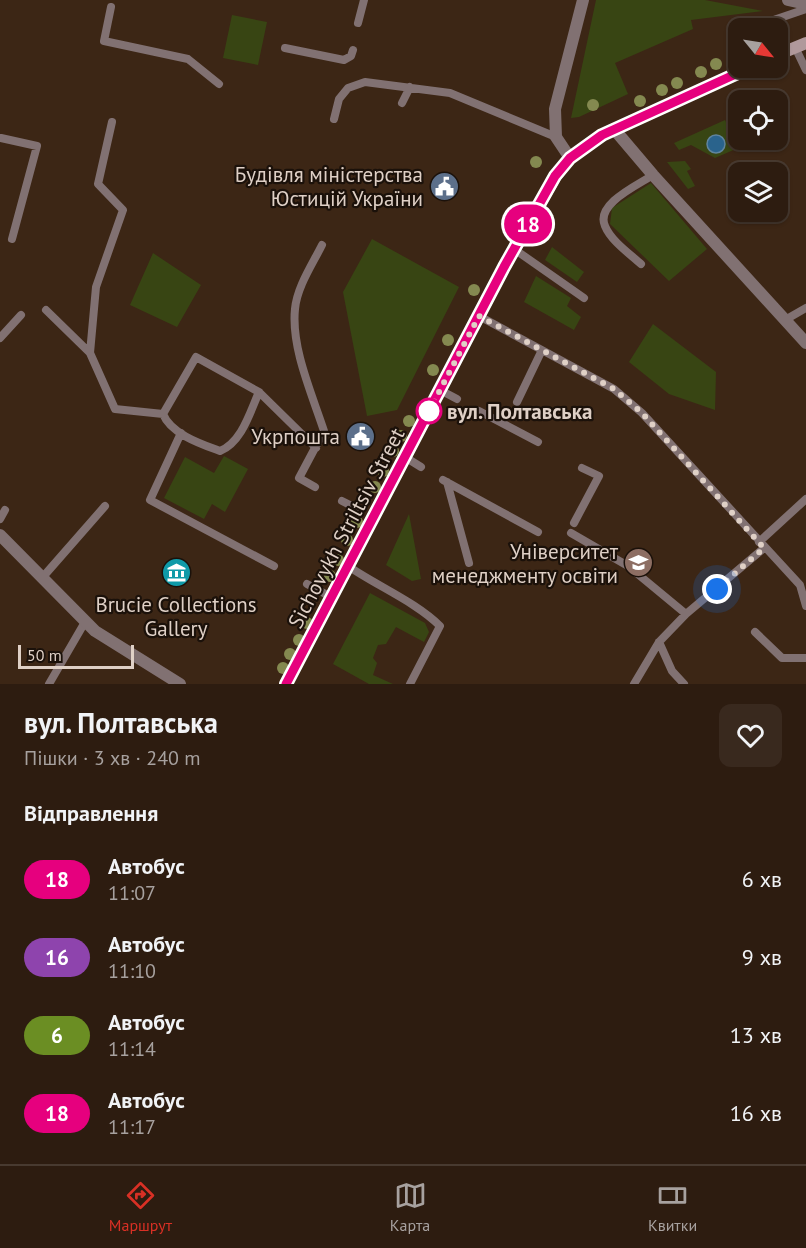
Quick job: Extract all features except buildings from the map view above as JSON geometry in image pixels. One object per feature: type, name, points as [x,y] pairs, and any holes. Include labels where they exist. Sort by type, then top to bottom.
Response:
[{"type":"main road","name":"Sichovykh Striltsiv Street","points":[[286,684],[514,249],[546,191],[570,158],[614,129],[728,77]]},
{"type":"street","points":[[570,158],[556,137],[555,109],[583,0]]},
{"type":"street","points":[[788,0],[806,4]]},
{"type":"street","points":[[614,129],[653,175],[806,342]]},
{"type":"street","points":[[0,535],[94,631],[177,683]]},
{"type":"lane","points":[[358,23],[364,0]]},
{"type":"lane","points":[[111,7],[104,41],[188,59],[219,84]]},
{"type":"lane","points":[[779,18],[806,9]]},
{"type":"lane","points":[[800,45],[806,70]]},
{"type":"lane","points":[[285,48],[344,60],[351,56],[353,50]]},
{"type":"lane","points":[[334,119],[339,99],[348,88],[365,82],[450,93],[556,137]]},
{"type":"lane","points":[[402,103],[410,87]]},
{"type":"lane","points":[[90,353],[96,287],[123,210],[98,184],[112,122]]},
{"type":"lane","points":[[0,138],[37,146],[12,239]]},
{"type":"lane","points":[[641,264],[611,236],[604,225],[603,215],[612,202],[653,175]]},
{"type":"lane","points":[[315,487],[299,478],[324,431],[295,339],[294,308],[301,286],[322,245]]},
{"type":"lane","points":[[514,249],[584,298]]},
{"type":"lane","points":[[784,320],[806,308]]},
{"type":"lane","points":[[46,310],[90,353],[115,409],[163,414]]},
{"type":"lane","points":[[0,338],[21,315]]},
{"type":"lane","points":[[479,316],[614,389],[642,413],[800,585],[806,606]]},
{"type":"lane","points":[[517,402],[542,350]]},
{"type":"lane","points":[[163,414],[196,357],[259,392],[316,448]]},
{"type":"lane","points":[[440,390],[457,399]]},
{"type":"lane","points":[[163,414],[172,428],[220,451],[229,447],[236,440],[259,392]]},
{"type":"lane","points":[[479,411],[538,442]]},
{"type":"lane","points":[[181,433],[150,500],[274,567]]},
{"type":"lane","points":[[405,458],[421,467]]},
{"type":"lane","points":[[574,524],[599,476],[582,468]]},
{"type":"lane","points":[[469,563],[445,481],[538,532]]},
{"type":"lane","points":[[634,684],[659,642],[686,614],[762,545],[806,499]]},
{"type":"lane","points":[[342,501],[356,508]]},
{"type":"lane","points":[[42,578],[105,506]]},
{"type":"lane","points":[[0,519],[5,510]]},
{"type":"lane","points":[[571,533],[628,566],[686,614]]},
{"type":"lane","points":[[348,566],[431,617],[440,626],[410,684]]},
{"type":"lane","points":[[307,584],[331,597]]},
{"type":"lane","points":[[49,684],[85,622]]},
{"type":"lane","points":[[755,632],[782,658],[806,658]]},
{"type":"lane","points":[[659,642],[672,671],[684,684]]},
{"type":"green space","points":[[596,0],[705,0],[763,11],[691,20],[693,29],[615,63],[628,94],[579,117],[571,118]]},
{"type":"green space","points":[[232,15],[267,22],[258,65],[223,58]]},
{"type":"green space","points":[[725,120],[728,126],[728,150],[733,150],[715,158],[691,145],[679,150],[674,143]]},
{"type":"green space","points":[[685,161],[691,169],[687,171],[695,186],[688,189],[667,162]]},
{"type":"green space","points":[[651,183],[707,249],[669,281],[610,224],[612,208]]},
{"type":"green space","points":[[372,239],[459,287],[397,410],[367,416],[343,292]]},
{"type":"green space","points":[[552,247],[584,272],[577,282],[545,260]]},
{"type":"green space","points":[[153,253],[201,285],[177,327],[130,305]]},
{"type":"green space","points":[[536,276],[571,298],[567,306],[581,317],[574,330],[524,302]]},
{"type":"green space","points":[[653,324],[716,372],[715,410],[669,394],[629,362]]},
{"type":"green space","points":[[224,456],[248,469],[225,512],[212,504],[204,519],[164,498],[185,457],[214,473]]},
{"type":"green space","points":[[409,514],[421,579],[412,581],[386,565]]},
{"type":"green space","points":[[370,593],[425,623],[429,632],[424,642],[396,627],[386,644],[378,645],[373,658],[377,663],[373,675],[393,684],[369,684],[333,664]]},
{"type":"water","points":[[716,135],[722,138],[725,144],[722,150],[716,153],[710,150],[707,144],[710,138]]},
{"type":"bus line","name":"18","points":[[286,684],[504,267],[555,176],[570,158],[602,135],[728,78]]},
{"type":"place","name":"Будівля міністерства Юстицій України","points":[[444,186]]},
{"type":"place","name":"вул. Полтавська","points":[[429,411]]},
{"type":"place","name":"Укрпошта","points":[[361,436]]},
{"type":"place","name":"Університет менеджменту освіти","points":[[639,563]]},
{"type":"place","name":"Brucie Collections Gallery","points":[[176,573]]},
{"type":"route","points":[[429,411],[479,316],[614,389],[642,413],[764,548],[717,589]]}]
